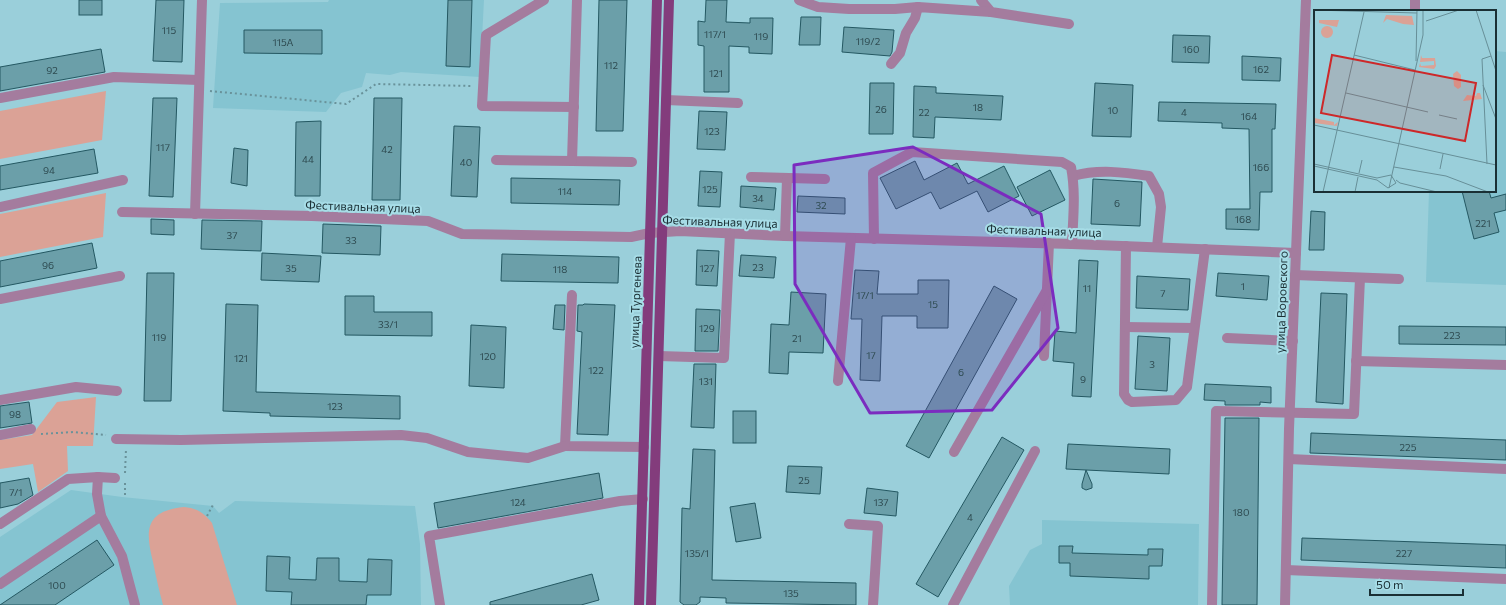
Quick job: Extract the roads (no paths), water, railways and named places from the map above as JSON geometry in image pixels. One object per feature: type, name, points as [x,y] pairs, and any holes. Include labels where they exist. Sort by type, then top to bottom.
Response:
[{"type":"main road","name":"улица Тургенева","points":[[639,605],[657,0]]},
{"type":"main road","name":"улица Тургенева","points":[[651,605],[669,0]]},
{"type":"street","points":[[195,214],[202,0]]},
{"type":"street","points":[[544,0],[486,35],[482,106],[574,107]]},
{"type":"street","points":[[572,161],[577,0]]},
{"type":"street","points":[[800,0],[818,7],[849,9],[895,9],[918,7],[991,12],[1069,24]]},
{"type":"street","points":[[981,0],[991,12]]},
{"type":"street","name":"улица Воровского","points":[[1285,605],[1288,459],[1295,275],[1310,12],[1306,0]]},
{"type":"street","points":[[1414,10],[1415,0]]},
{"type":"street","points":[[891,64],[900,53],[906,33],[915,18],[918,7]]},
{"type":"street","points":[[0,98],[114,77],[199,80]]},
{"type":"street","points":[[666,100],[738,102]]},
{"type":"street","points":[[874,238],[873,173],[912,152],[1062,162],[1071,167],[1075,195],[1072,244]]},
{"type":"street","points":[[496,160],[632,162]]},
{"type":"street","points":[[1073,176],[1088,172],[1119,172],[1148,176],[1159,194],[1161,207],[1157,247]]},
{"type":"street","points":[[751,177],[825,179]]},
{"type":"street","points":[[785,236],[787,179]]},
{"type":"street","points":[[0,207],[123,180]]},
{"type":"street","name":"Фестивальная улица","points":[[122,212],[312,216],[428,221],[462,234],[630,237],[662,232],[730,233],[1296,252]]},
{"type":"street","points":[[659,356],[724,358],[730,233]]},
{"type":"street","points":[[838,381],[851,238]]},
{"type":"street","points":[[1044,356],[1049,243]]},
{"type":"street","points":[[1126,246],[1124,394],[1128,400],[1132,402],[1176,400],[1187,387],[1205,249]]},
{"type":"street","points":[[1295,275],[1399,279]]},
{"type":"street","points":[[0,299],[120,276]]},
{"type":"street","points":[[1212,605],[1216,411],[1354,414],[1360,278]]},
{"type":"street","points":[[954,452],[1047,290]]},
{"type":"street","points":[[565,446],[572,295]]},
{"type":"street","points":[[1125,327],[1194,328]]},
{"type":"street","points":[[1227,338],[1293,341]]},
{"type":"street","points":[[1356,361],[1506,365]]},
{"type":"street","points":[[0,400],[76,387],[117,391]]},
{"type":"street","points":[[0,435],[31,429]]},
{"type":"street","points":[[113,437],[181,440],[400,435],[427,438],[468,452],[528,458],[565,446],[644,447]]},
{"type":"street","points":[[953,605],[1035,451]]},
{"type":"street","points":[[1288,459],[1506,469]]},
{"type":"street","points":[[98,477],[97,494],[101,516],[122,556],[135,605]]},
{"type":"street","points":[[0,524],[68,479],[98,477],[115,478]]},
{"type":"street","points":[[440,605],[429,536],[620,501],[642,499]]},
{"type":"street","points":[[0,584],[101,516]]},
{"type":"street","points":[[849,524],[878,526],[873,605]]},
{"type":"street","points":[[1286,570],[1506,579]]}]
